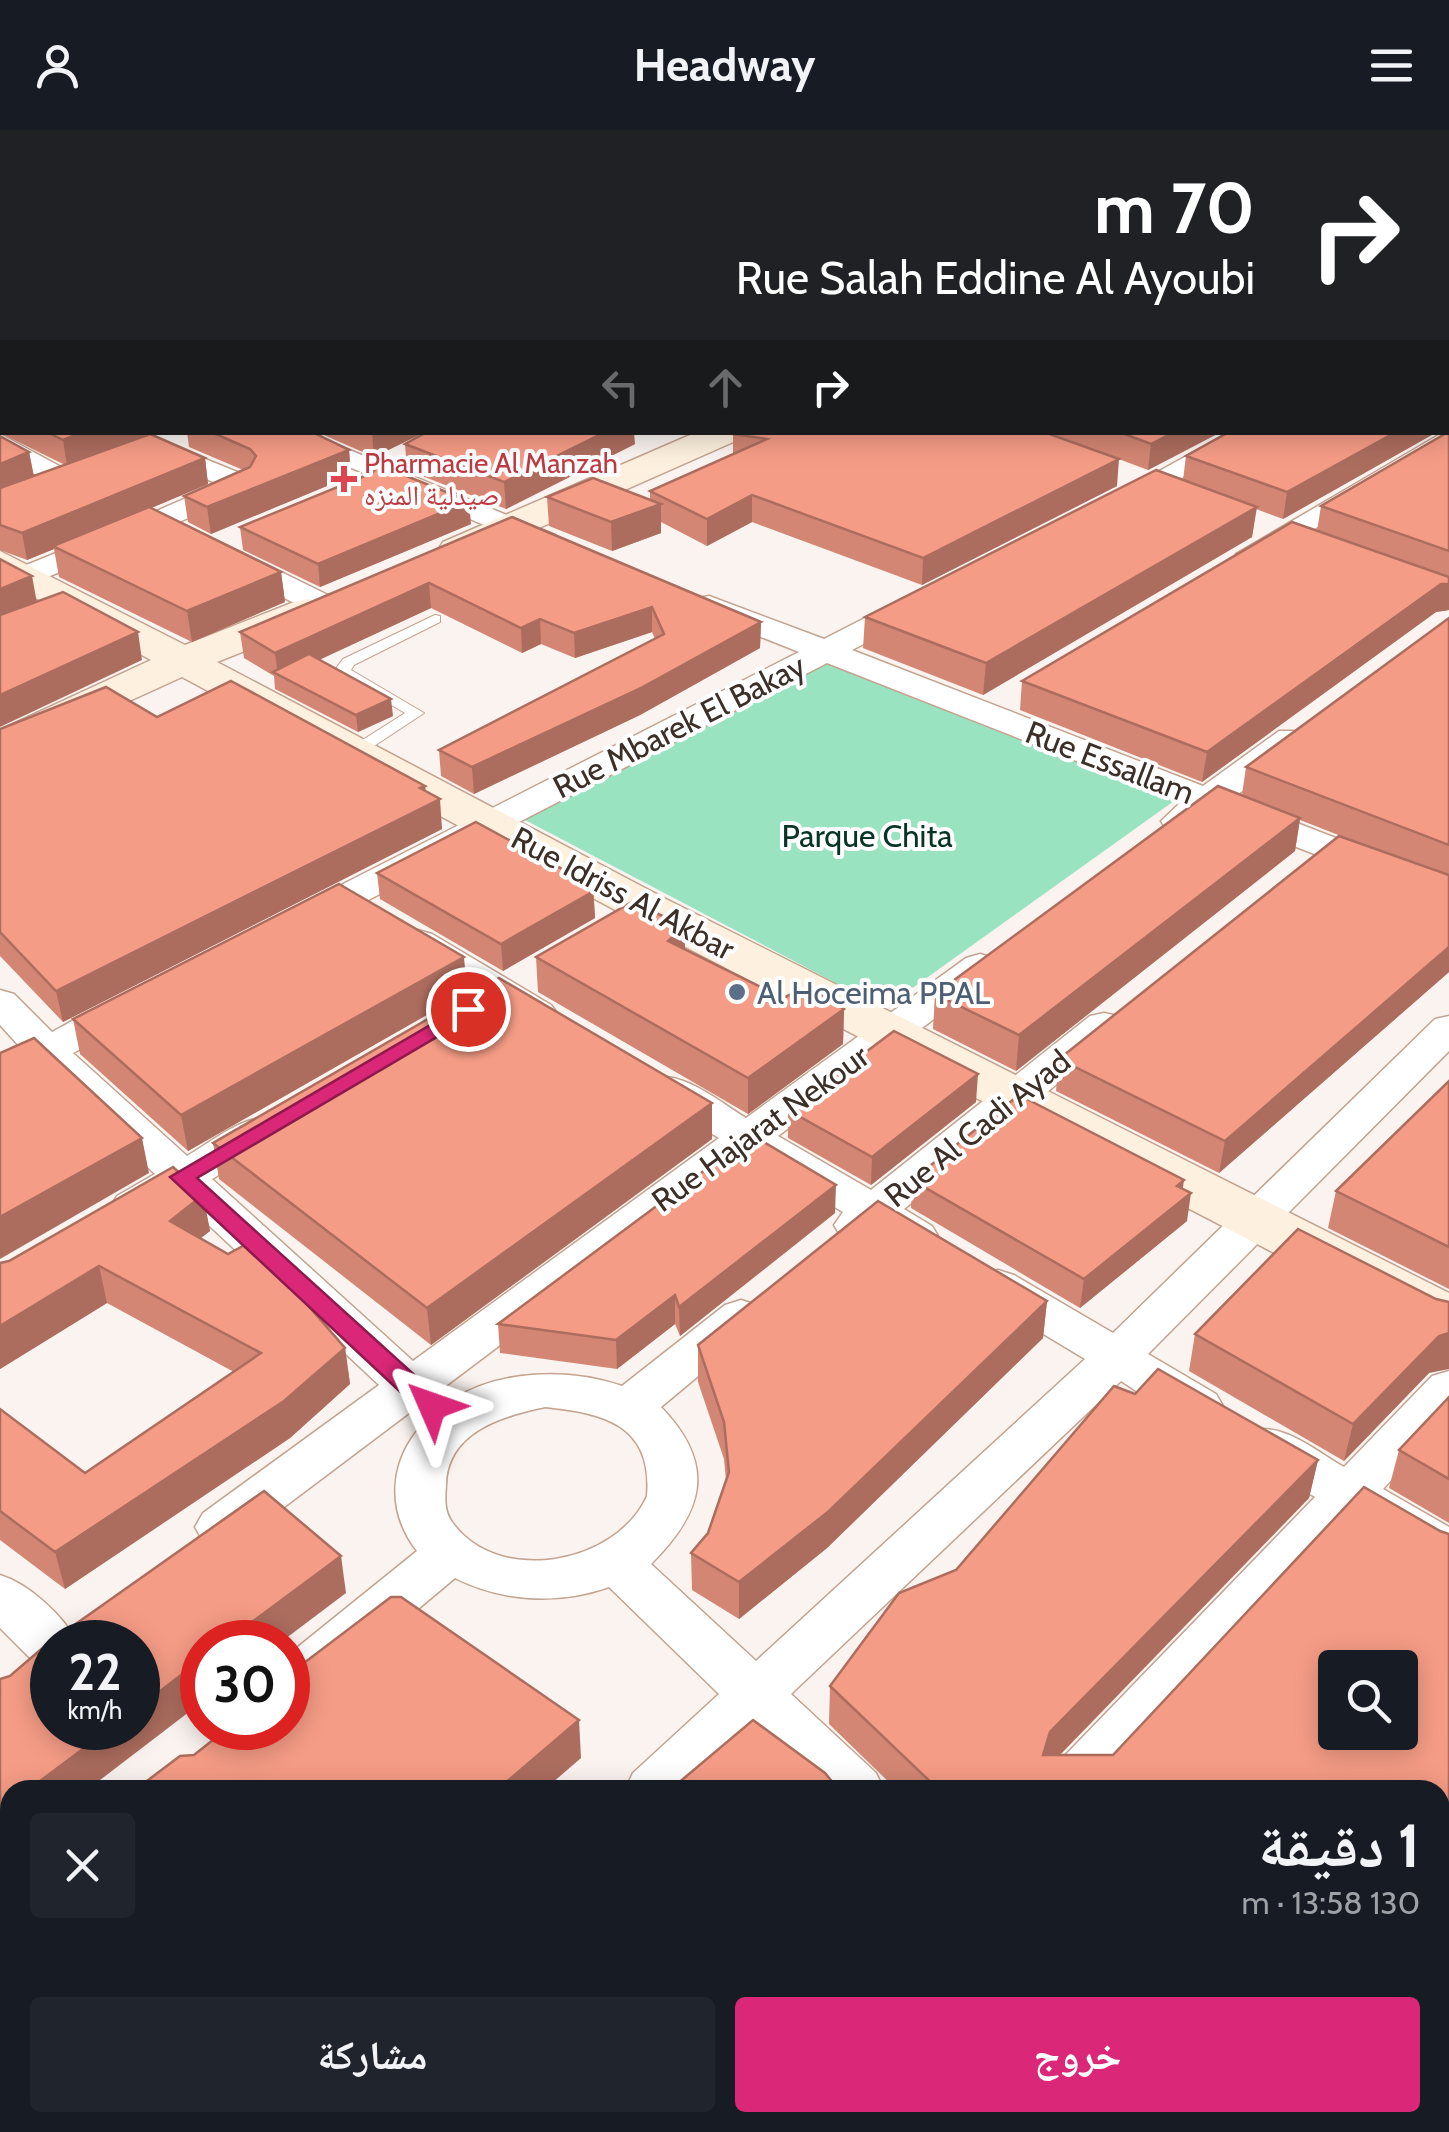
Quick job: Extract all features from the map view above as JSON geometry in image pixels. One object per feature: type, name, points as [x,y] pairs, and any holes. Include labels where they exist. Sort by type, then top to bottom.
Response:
[{"type":"street","points":[[120,460],[185,435]]},
{"type":"street","points":[[289,435],[568,550]]},
{"type":"street","points":[[426,563],[721,435]]},
{"type":"street","points":[[1082,520],[1246,435]]},
{"type":"street","points":[[1218,574],[1449,438]]},
{"type":"street","points":[[0,442],[76,477],[33,492]]},
{"type":"street","points":[[7,567],[154,522],[242,484],[156,447]]},
{"type":"street","points":[[346,493],[363,486],[374,470],[408,455]]},
{"type":"street","points":[[1114,472],[1184,497]]},
{"type":"street","points":[[154,522],[340,598]]},
{"type":"street","points":[[1252,522],[1322,548]]},
{"type":"street","points":[[212,548],[246,534]]},
{"type":"street","name":"Rue Idriss Al Akbar","points":[[7,567],[491,823],[631,917],[890,1032],[1449,1318]]},
{"type":"street","name":"Rue Mbarek El Bakay","points":[[274,934],[946,590]]},
{"type":"street","name":"Rue Essallam","points":[[679,593],[1207,800],[1313,860],[1449,895]]},
{"type":"street","points":[[0,747],[185,660],[340,598]]},
{"type":"street","points":[[30,621],[74,602]]},
{"type":"street","points":[[984,712],[1018,693]]},
{"type":"street","points":[[1144,846],[1328,711]]},
{"type":"street","points":[[344,898],[566,1030]]},
{"type":"street","name":"Rue Hajarat Nekour","points":[[178,1560],[1017,939]]},
{"type":"street","points":[[0,1074],[152,997]]},
{"type":"street","points":[[0,1002],[47,1051],[453,1426]]},
{"type":"street","name":"Rue Al Cadi Ayad","points":[[830,1246],[1134,1002]]},
{"type":"street","points":[[664,1780],[1117,1357],[1449,1028]]},
{"type":"street","points":[[633,1069],[1449,1552]]},
{"type":"street","points":[[99,1225],[299,1108]]},
{"type":"street","points":[[626,1409],[772,1292]]},
{"type":"street","points":[[1077,1780],[1449,1388]]},
{"type":"street","points":[[545,1390],[599,1396],[626,1409],[653,1427],[674,1465],[674,1498],[662,1524],[616,1563],[569,1578],[520,1580],[487,1573],[451,1552],[424,1518],[417,1489],[426,1456],[453,1426],[485,1404],[545,1390]]},
{"type":"street","points":[[310,1668],[451,1552]]},
{"type":"street","points":[[616,1563],[845,1780]]},
{"type":"street","points":[[0,1595],[30,1624]]},
{"type":"lane","points":[[356,752],[416,713],[342,671],[348,662],[435,619]]},
{"type":"green space","name":"Parque Chita","points":[[812,656],[1174,801],[914,987],[886,997],[857,994],[525,820],[517,811]]},
{"type":"building","points":[[147,435],[205,458],[22,533],[0,525],[0,488]]},
{"type":"building","points":[[218,435],[318,435],[349,450],[207,507],[184,496],[250,467],[256,456],[250,449]]},
{"type":"building","points":[[422,435],[599,435],[504,482],[405,444]]},
{"type":"building","points":[[740,435],[1052,435],[1119,459],[923,558],[752,495],[707,519],[650,491],[767,439]]},
{"type":"building","points":[[1127,435],[1168,435],[1151,444]]},
{"type":"building","points":[[1224,435],[1391,435],[1287,492],[1186,456]]},
{"type":"building","points":[[1443,435],[1449,435],[1449,551],[1321,506]]},
{"type":"building","points":[[0,436],[29,452],[0,464]]},
{"type":"building","points":[[379,465],[469,501],[318,564],[240,527],[372,473]]},
{"type":"building","points":[[1156,470],[1257,507],[986,663],[865,617]]},
{"type":"building","points":[[593,478],[661,504],[611,522],[547,497]]},
{"type":"building","points":[[149,507],[281,572],[187,611],[53,546]]},
{"type":"building","points":[[512,517],[761,622],[639,689],[472,767],[439,750],[664,634],[652,607],[574,633],[540,619],[521,628],[429,583],[275,653],[240,632]]},
{"type":"building","points":[[1292,522],[1449,577],[1449,584],[1441,584],[1207,752],[1022,681]]},
{"type":"building","points":[[0,559],[32,576],[0,589]]},
{"type":"building","points":[[63,592],[138,632],[0,695],[0,615]]},
{"type":"building","points":[[1449,618],[1449,845],[1246,767]]},
{"type":"building","points":[[309,654],[391,699],[356,715],[273,672]]},
{"type":"building","points":[[231,681],[425,786],[420,788],[440,799],[56,991],[0,932],[0,729],[106,687],[157,717]]},
{"type":"building","points":[[1218,786],[1300,818],[1019,1035],[935,994]]},
{"type":"building","points":[[476,822],[593,886],[589,889],[594,891],[501,944],[377,873]]},
{"type":"building","points":[[1339,836],[1449,875],[1449,947],[1225,1141],[1059,1059]]},
{"type":"building","points":[[339,884],[464,957],[181,1115],[73,1019]]},
{"type":"building","points":[[632,902],[685,926],[668,941],[783,998],[809,986],[844,1009],[748,1078],[536,957]]},
{"type":"building","points":[[499,978],[712,1103],[427,1308],[213,1143]]},
{"type":"building","points":[[894,1031],[978,1074],[872,1157],[788,1110]]},
{"type":"building","points":[[34,1038],[142,1138],[0,1217],[0,1053]]},
{"type":"building","points":[[1449,1081],[1449,1247],[1336,1191]]},
{"type":"building","points":[[1019,1095],[1184,1180],[1177,1186],[1191,1193],[1084,1279],[912,1180]]},
{"type":"building","points":[[752,1135],[836,1185],[679,1307],[675,1295],[616,1340],[498,1324]]},
{"type":"building","points":[[173,1167],[203,1195],[170,1221],[228,1254],[252,1241],[345,1348],[284,1401],[55,1552],[0,1511],[0,1409],[85,1473],[261,1353],[99,1266],[0,1326],[0,1263]]},
{"type":"building","points":[[878,1201],[1047,1301],[829,1511],[739,1582],[691,1553],[708,1533],[729,1472],[724,1422],[698,1345]]},
{"type":"building","points":[[1298,1229],[1449,1302],[1449,1333],[1439,1336],[1353,1424],[1195,1334]]},
{"type":"building","points":[[1158,1369],[1318,1460],[1050,1732],[1043,1755],[1113,1755],[1364,1487],[1449,1534],[1449,1780],[929,1780],[830,1686],[899,1593],[956,1570],[1114,1386],[1135,1394]]},
{"type":"building","points":[[1449,1397],[1449,1479],[1399,1450]]},
{"type":"building","points":[[264,1491],[341,1556],[255,1620],[180,1620],[180,1676],[160,1691],[160,1620],[81,1620]]},
{"type":"building","points":[[391,1597],[401,1597],[579,1720],[509,1780],[148,1780],[180,1756],[194,1755],[200,1750],[310,1750],[310,1658]]},
{"type":"building","points":[[30,1659],[30,1750],[82,1750],[41,1780],[0,1780],[0,1679],[10,1676]]},
{"type":"building","points":[[753,1720],[831,1780],[682,1780]]},
{"type":"place","name":"Pharmacie Al Manzah صيدلية المنزه","points":[[344,479]]},
{"type":"place","name":"Al Hoceima PPAL","points":[[737,992]]},
{"type":"route","points":[[432,1406],[182,1177],[468,1009]]}]
